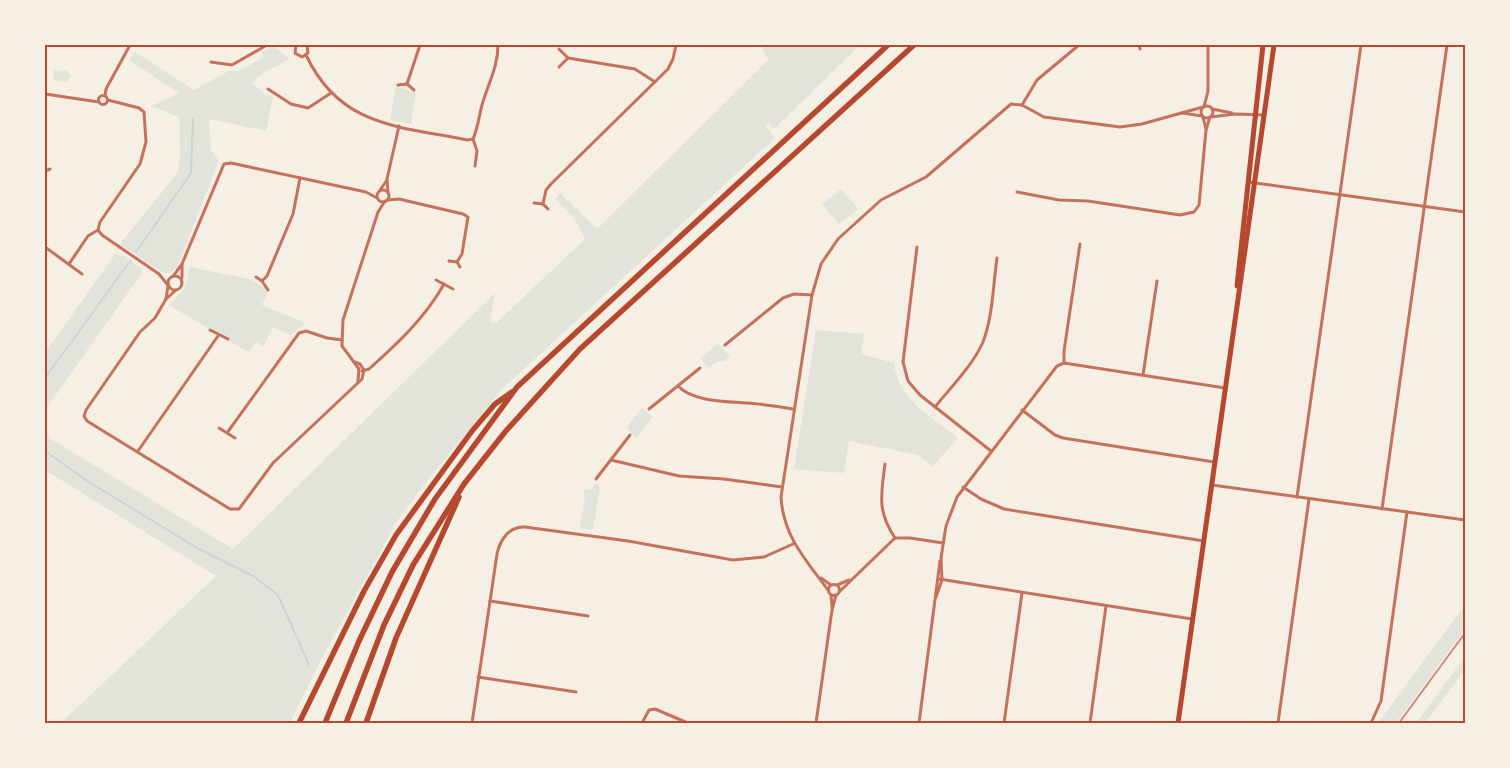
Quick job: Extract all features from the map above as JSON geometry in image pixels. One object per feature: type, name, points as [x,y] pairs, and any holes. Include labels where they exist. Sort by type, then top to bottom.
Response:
[{"type":"highway","points":[[299,723],[364,590],[396,534],[472,431],[495,404],[517,387],[888,45]]},
{"type":"highway","points":[[346,723],[384,625],[413,565],[464,484],[505,432],[580,349],[915,45]]},
{"type":"highway","points":[[325,723],[359,640],[392,572],[435,499],[517,387]]},
{"type":"highway","points":[[366,723],[396,638],[464,484]]},
{"type":"main road","points":[[1237,299],[1238,268],[1257,114],[1263,45]]},
{"type":"main road","points":[[1178,723],[1224,388],[1237,299],[1244,268],[1266,115],[1274,45]]},
{"type":"street","points":[[69,264],[88,236],[98,230],[100,222],[140,164],[146,142],[144,112],[139,108],[108,100],[105,96],[106,90],[130,45]]},
{"type":"street","points":[[211,62],[232,65],[267,45]]},
{"type":"street","points":[[296,45],[295,51],[297,55],[306,55]]},
{"type":"street","points":[[306,55],[309,51],[309,45]]},
{"type":"street","points":[[407,84],[420,45]]},
{"type":"street","points":[[475,166],[477,149],[473,139],[484,98],[492,81],[498,45]]},
{"type":"street","points":[[543,204],[546,190],[551,184],[668,70],[676,45]]},
{"type":"street","points":[[1022,105],[1037,80],[1079,45]]},
{"type":"street","points":[[1017,192],[1059,200],[1083,200],[1188,214],[1199,205],[1206,130],[1211,117],[1212,108],[1208,97],[1208,45]]},
{"type":"street","points":[[1297,497],[1361,45]]},
{"type":"street","points":[[1382,509],[1447,45]]},
{"type":"street","points":[[559,48],[568,58],[635,69],[655,82]]},
{"type":"street","points":[[306,55],[331,93],[357,113],[399,126],[467,140],[473,139]]},
{"type":"street","points":[[559,67],[568,58]]},
{"type":"street","points":[[398,85],[407,84],[414,90]]},
{"type":"street","points":[[268,90],[291,104],[308,108],[331,93]]},
{"type":"street","points":[[45,94],[91,100],[104,104],[108,100]]},
{"type":"street","points":[[91,100],[105,96]]},
{"type":"street","points":[[99,97],[99,102]]},
{"type":"street","points":[[1206,130],[1202,116],[1203,107],[1208,97]]},
{"type":"street","points":[[832,610],[831,595],[794,544],[783,515],[782,487],[812,295],[816,277],[828,251],[881,200],[926,177],[1011,104],[1022,105],[1044,117],[1112,126],[1136,125],[1203,107],[1235,114]]},
{"type":"street","points":[[1179,113],[1211,117],[1235,114],[1266,115]]},
{"type":"street","points":[[362,371],[342,347],[346,311],[378,212],[386,201],[388,193],[387,179],[399,126]]},
{"type":"street","points":[[166,299],[168,285],[182,264],[224,164],[231,163],[366,192],[380,191],[399,199],[463,214],[468,217],[462,254],[457,262]]},
{"type":"street","points":[[45,170],[50,169]]},
{"type":"street","points":[[262,282],[268,276],[293,214],[300,178]]},
{"type":"street","points":[[378,212],[377,199],[387,179]]},
{"type":"street","points":[[1248,182],[1465,212]]},
{"type":"street","points":[[366,192],[377,199],[386,201],[399,199]]},
{"type":"street","points":[[534,203],[543,204],[548,209]]},
{"type":"street","points":[[98,230],[102,235],[159,274],[168,285],[176,290]]},
{"type":"street","points":[[1064,363],[1064,351],[1080,244]]},
{"type":"street","points":[[45,247],[82,274]]},
{"type":"street","points":[[917,247],[903,362],[913,388],[991,451]]},
{"type":"street","points":[[935,407],[983,342],[988,325],[997,258]]},
{"type":"street","points":[[449,261],[457,262]]},
{"type":"street","points":[[457,262],[460,267]]},
{"type":"street","points":[[182,264],[181,286],[166,299],[155,318],[135,340],[86,410],[84,416],[87,421],[230,509],[237,510],[243,505],[273,463],[357,381],[362,371],[370,369],[415,326],[430,309],[444,284]]},
{"type":"street","points":[[159,274],[173,276],[182,280]]},
{"type":"street","points":[[256,278],[268,290]]},
{"type":"street","points":[[436,280],[453,289]]},
{"type":"street","points":[[1143,375],[1157,281]]},
{"type":"street","points":[[725,345],[783,298],[794,294],[812,295]]},
{"type":"street","points":[[210,330],[218,336],[228,339]]},
{"type":"street","points":[[227,433],[299,334],[306,331],[327,338],[342,340]]},
{"type":"street","points":[[138,451],[218,336]]},
{"type":"street","points":[[919,723],[936,597],[935,590],[941,580],[938,570],[949,516],[963,487],[1057,366],[1064,363],[1224,388]]},
{"type":"street","points":[[649,409],[700,368]]},
{"type":"street","points":[[678,386],[688,393],[726,403],[755,403],[793,409]]},
{"type":"street","points":[[1022,410],[1055,435],[1063,438],[1214,462]]},
{"type":"street","points":[[219,428],[235,438]]},
{"type":"street","points":[[596,479],[630,435]]},
{"type":"street","points":[[611,460],[679,476],[724,479],[782,487]]},
{"type":"street","points":[[885,464],[881,508],[884,518],[895,538]]},
{"type":"street","points":[[1211,485],[1465,520]]},
{"type":"street","points":[[963,487],[981,499],[1004,509],[1204,541]]},
{"type":"street","points":[[1278,723],[1309,499]]},
{"type":"street","points":[[1371,723],[1381,701],[1407,512]]},
{"type":"street","points":[[472,723],[499,548],[508,533],[520,527],[628,541],[733,560],[764,557],[794,544]]},
{"type":"street","points":[[831,595],[837,593],[895,538],[910,538],[944,543]]},
{"type":"street","points":[[818,577],[831,585],[837,585],[850,580]]},
{"type":"street","points":[[941,580],[1192,619]]},
{"type":"street","points":[[828,590],[831,585]]},
{"type":"street","points":[[816,723],[837,585]]},
{"type":"street","points":[[1004,723],[1022,593]]},
{"type":"street","points":[[490,602],[588,616]]},
{"type":"street","points":[[1090,723],[1106,606]]},
{"type":"street","points":[[478,677],[576,692]]},
{"type":"street","points":[[642,723],[649,710],[655,709],[688,723]]},
{"type":"street","points":[[772,723],[782,723]]},
{"type":"shaded area","points":[[761,45],[860,45],[774,129],[769,123],[766,126],[775,138],[502,389],[427,481],[396,523],[321,660],[290,723],[61,723],[216,576],[45,470],[45,426],[49,438],[233,549],[495,293],[490,322],[496,323],[585,239],[574,218],[555,199],[560,193],[597,229],[768,60]]},
{"type":"shaded area","points":[[273,46],[290,59],[261,74],[252,83],[266,95],[273,97],[266,131],[209,119],[211,150],[219,161],[177,267],[170,273],[163,273],[120,244],[178,172],[180,155],[179,117],[152,106],[179,93],[129,60],[135,52],[194,90],[229,71],[239,71],[264,57],[262,52]]},
{"type":"shaded area","points":[[54,70],[67,71],[71,77],[66,82],[53,80]]},
{"type":"shaded area","points":[[396,86],[416,93],[411,124],[390,120]]},
{"type":"shaded area","points":[[841,189],[858,209],[839,224],[822,204]]},
{"type":"shaded area","points":[[116,253],[119,256],[123,255],[142,269],[142,273],[45,410],[45,353]]},
{"type":"shaded area","points":[[189,267],[249,279],[269,290],[262,305],[306,323],[290,335],[273,327],[263,347],[256,342],[248,352],[169,305],[184,288]]},
{"type":"shaded area","points":[[816,330],[864,334],[861,354],[894,363],[897,376],[909,397],[927,415],[958,438],[933,466],[918,455],[849,441],[844,473],[794,469]]},
{"type":"shaded area","points":[[718,343],[730,357],[725,361],[718,361],[709,368],[700,358]]},
{"type":"shaded area","points":[[642,408],[653,417],[636,438],[627,427]]},
{"type":"shaded area","points":[[596,483],[600,487],[593,530],[580,528],[585,496],[583,490],[591,490]]},
{"type":"shaded area","points":[[1465,605],[1465,629],[1396,723],[1378,723]]},
{"type":"shaded area","points":[[1465,657],[1465,670],[1425,723],[1416,723]]},
{"type":"waterway","points":[[136,252],[191,173],[193,118]]},
{"type":"waterway","points":[[45,378],[131,260]]},
{"type":"waterway","points":[[45,451],[89,482],[197,548],[253,576],[278,595],[309,665]]},
{"type":"railway","points":[[1399,723],[1465,633]]}]
